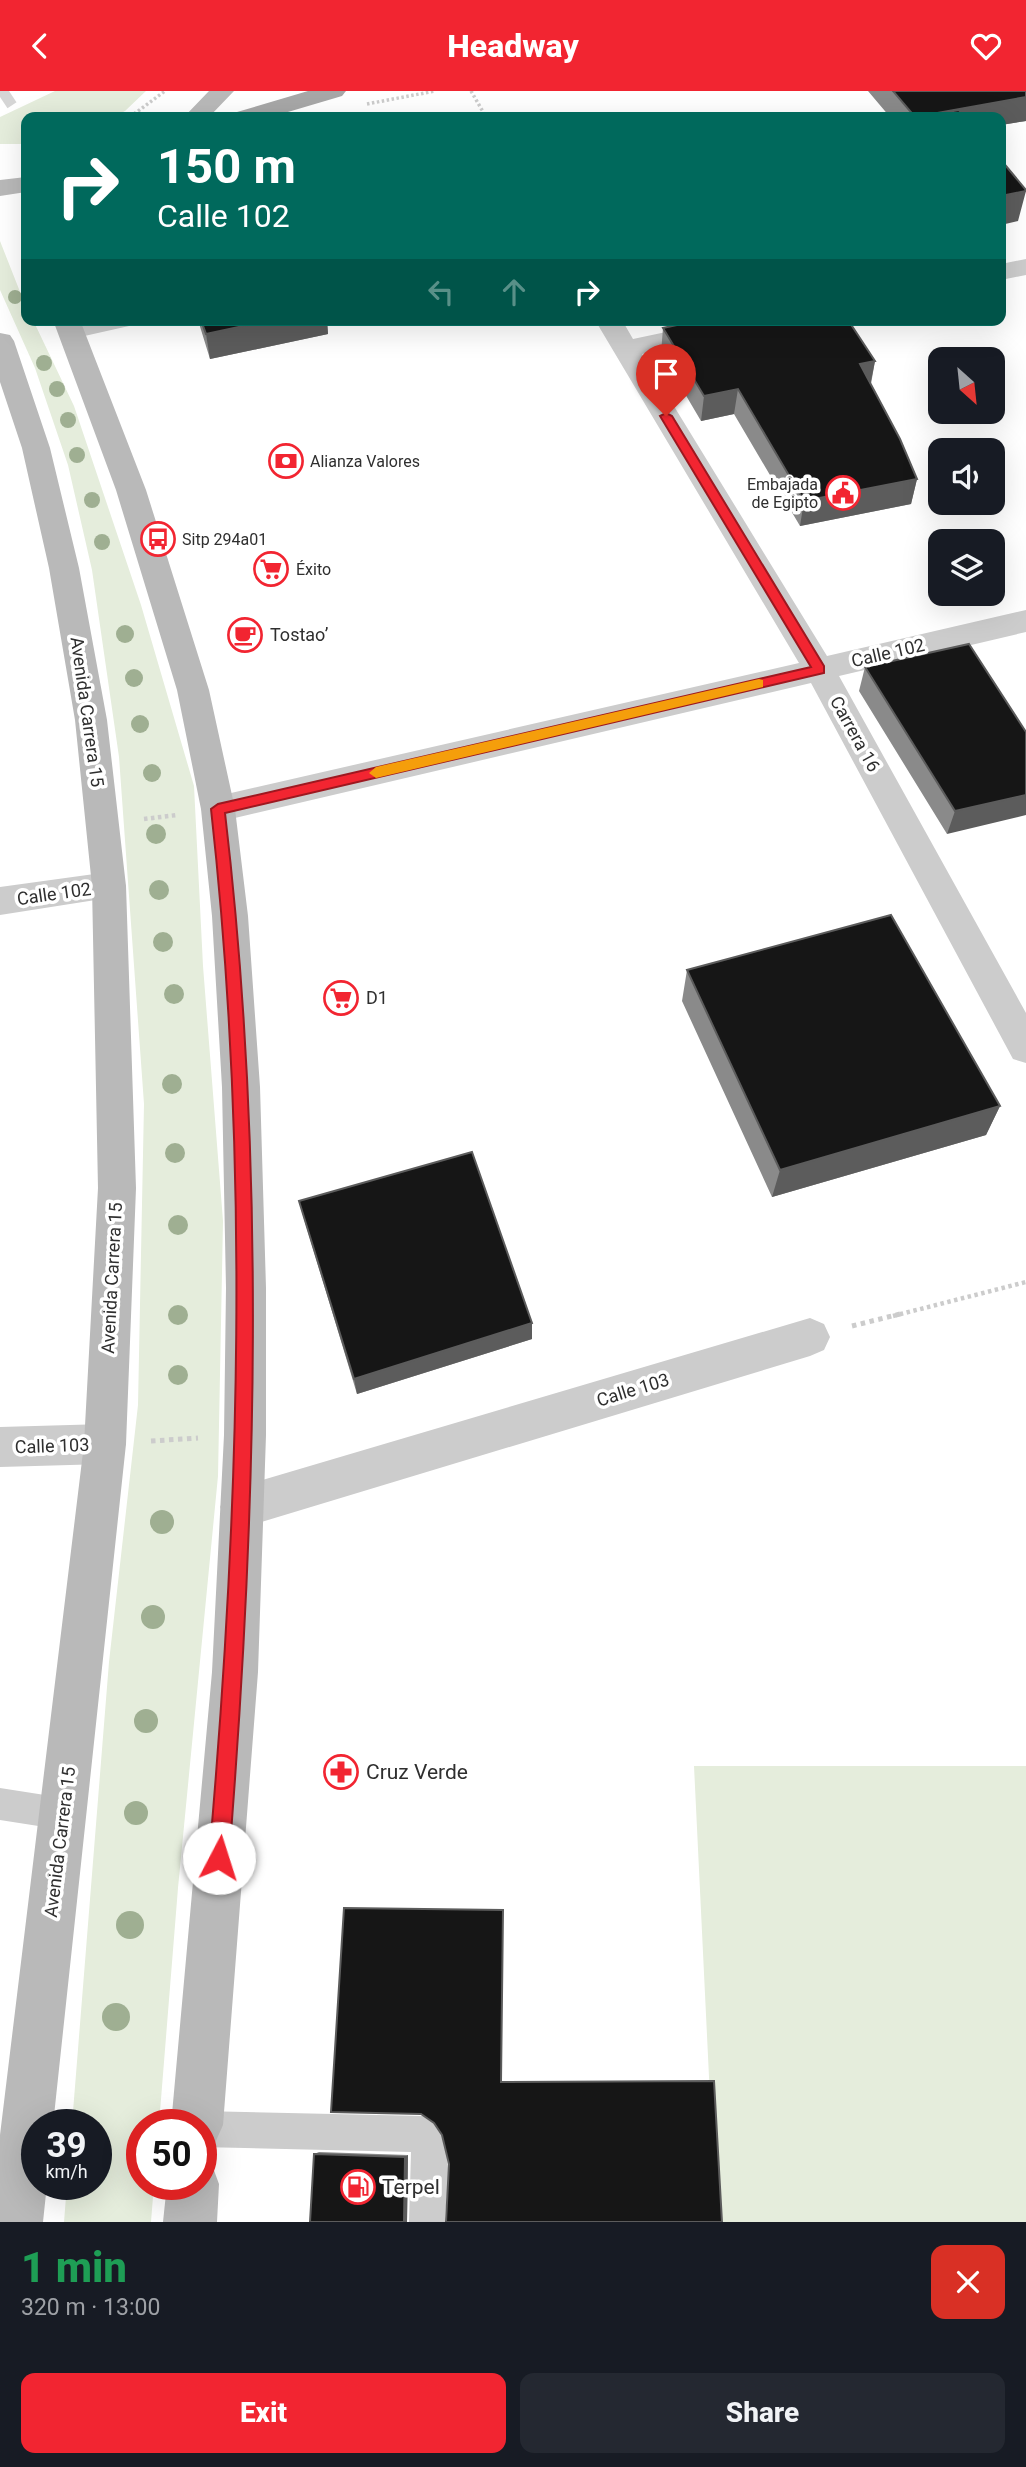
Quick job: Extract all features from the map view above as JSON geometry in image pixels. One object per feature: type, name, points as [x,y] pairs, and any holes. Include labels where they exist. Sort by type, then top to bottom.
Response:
[{"type":"main road","points":[[201,112],[222,91]]},
{"type":"main road","points":[[263,112],[334,91]]},
{"type":"main road","points":[[0,188],[21,186]]},
{"type":"main road","points":[[69,327],[131,490],[189,677],[206,742],[218,809],[230,916],[241,1087],[246,1288],[245,1435],[235,1672],[198,2109]]},
{"type":"main road","name":"Avenida Carrera 15","points":[[0,341],[36,448],[64,568],[91,720],[109,886],[117,1188],[105,1444],[64,1814],[12,2152],[16,2222]]},
{"type":"main road","points":[[190,2222],[191,2200]]},
{"type":"street","points":[[1006,271],[1026,267]]},
{"type":"street","name":"Carrera 16","points":[[612,326],[819,670],[1026,1048]]},
{"type":"street","points":[[625,349],[735,326]]},
{"type":"street","name":"Calle 102","points":[[218,809],[1026,621]]},
{"type":"street","name":"Calle 102","points":[[0,901],[109,886]]},
{"type":"street","name":"Calle 103","points":[[242,1507],[810,1337]]},
{"type":"street","name":"Calle 103","points":[[0,1447],[105,1444]]},
{"type":"lane","points":[[0,1804],[64,1814]]},
{"type":"lane","points":[[217,2130],[423,2134],[429,2143],[427,2222]]},
{"type":"path","points":[[137,112],[165,91]]},
{"type":"path","points":[[366,104],[435,91]]},
{"type":"path","points":[[471,91],[482,112]]},
{"type":"path","points":[[102,824],[218,809]]},
{"type":"path","points":[[810,1337],[1026,1282]]},
{"type":"path","points":[[105,1444],[245,1435]]},
{"type":"green space","points":[[55,91],[146,91],[123,112],[21,112],[21,144],[0,144],[0,117]]},
{"type":"green space","points":[[0,241],[21,294],[21,326],[36,326],[74,406],[141,605],[194,786],[203,966],[223,1221],[218,1476],[178,1888],[160,2109],[126,2109],[126,2200],[153,2200],[151,2222],[64,2222],[66,2200],[112,2200],[112,2109],[73,2109],[109,1662],[138,1405],[144,1104],[119,757],[92,570],[68,465],[35,368],[0,290]]},
{"type":"green space","points":[[694,1766],[1026,1766],[1026,2222],[716,2222]]},
{"type":"building","points":[[893,91],[1026,91],[1026,97],[943,112],[911,112]]},
{"type":"building","points":[[1006,166],[1026,190],[1006,195]]},
{"type":"building","points":[[203,326],[243,326],[206,334]]},
{"type":"building","points":[[852,326],[875,361],[860,364],[900,439],[917,479],[804,501],[738,389],[704,396],[663,328]]},
{"type":"building","points":[[969,644],[1026,732],[1026,795],[955,811],[865,667]]},
{"type":"building","points":[[891,915],[1000,1106],[780,1170],[687,970]]},
{"type":"building","points":[[472,1152],[532,1323],[354,1379],[299,1201]]},
{"type":"building","points":[[344,1908],[503,1910],[501,2082],[714,2081],[722,2222],[446,2222],[449,2164],[442,2135],[434,2123],[421,2114],[331,2112]]},
{"type":"building","name":"Terpel","points":[[314,2154],[405,2157],[404,2222],[310,2222]]},
{"type":"tunnel","points":[[0,97],[9,91]]},
{"type":"slow traffic","points":[[376,773],[759,684]]},
{"type":"place","name":"Alianza Valores","points":[[286,461]]},
{"type":"place","name":"Embajada de Egipto","points":[[843,493]]},
{"type":"place","name":"Sitp 294a01","points":[[158,539]]},
{"type":"place","name":"Éxito","points":[[271,569]]},
{"type":"place","name":"Tostao’","points":[[245,635]]},
{"type":"place","name":"D1","points":[[341,998]]},
{"type":"place","name":"Cruz Verde","points":[[341,1772]]},
{"type":"place","name":"Terpel","points":[[358,2187]]},
{"type":"route","points":[[219,1858],[235,1672],[245,1435],[246,1288],[241,1087],[230,916],[218,809],[819,670],[666,416]]}]
